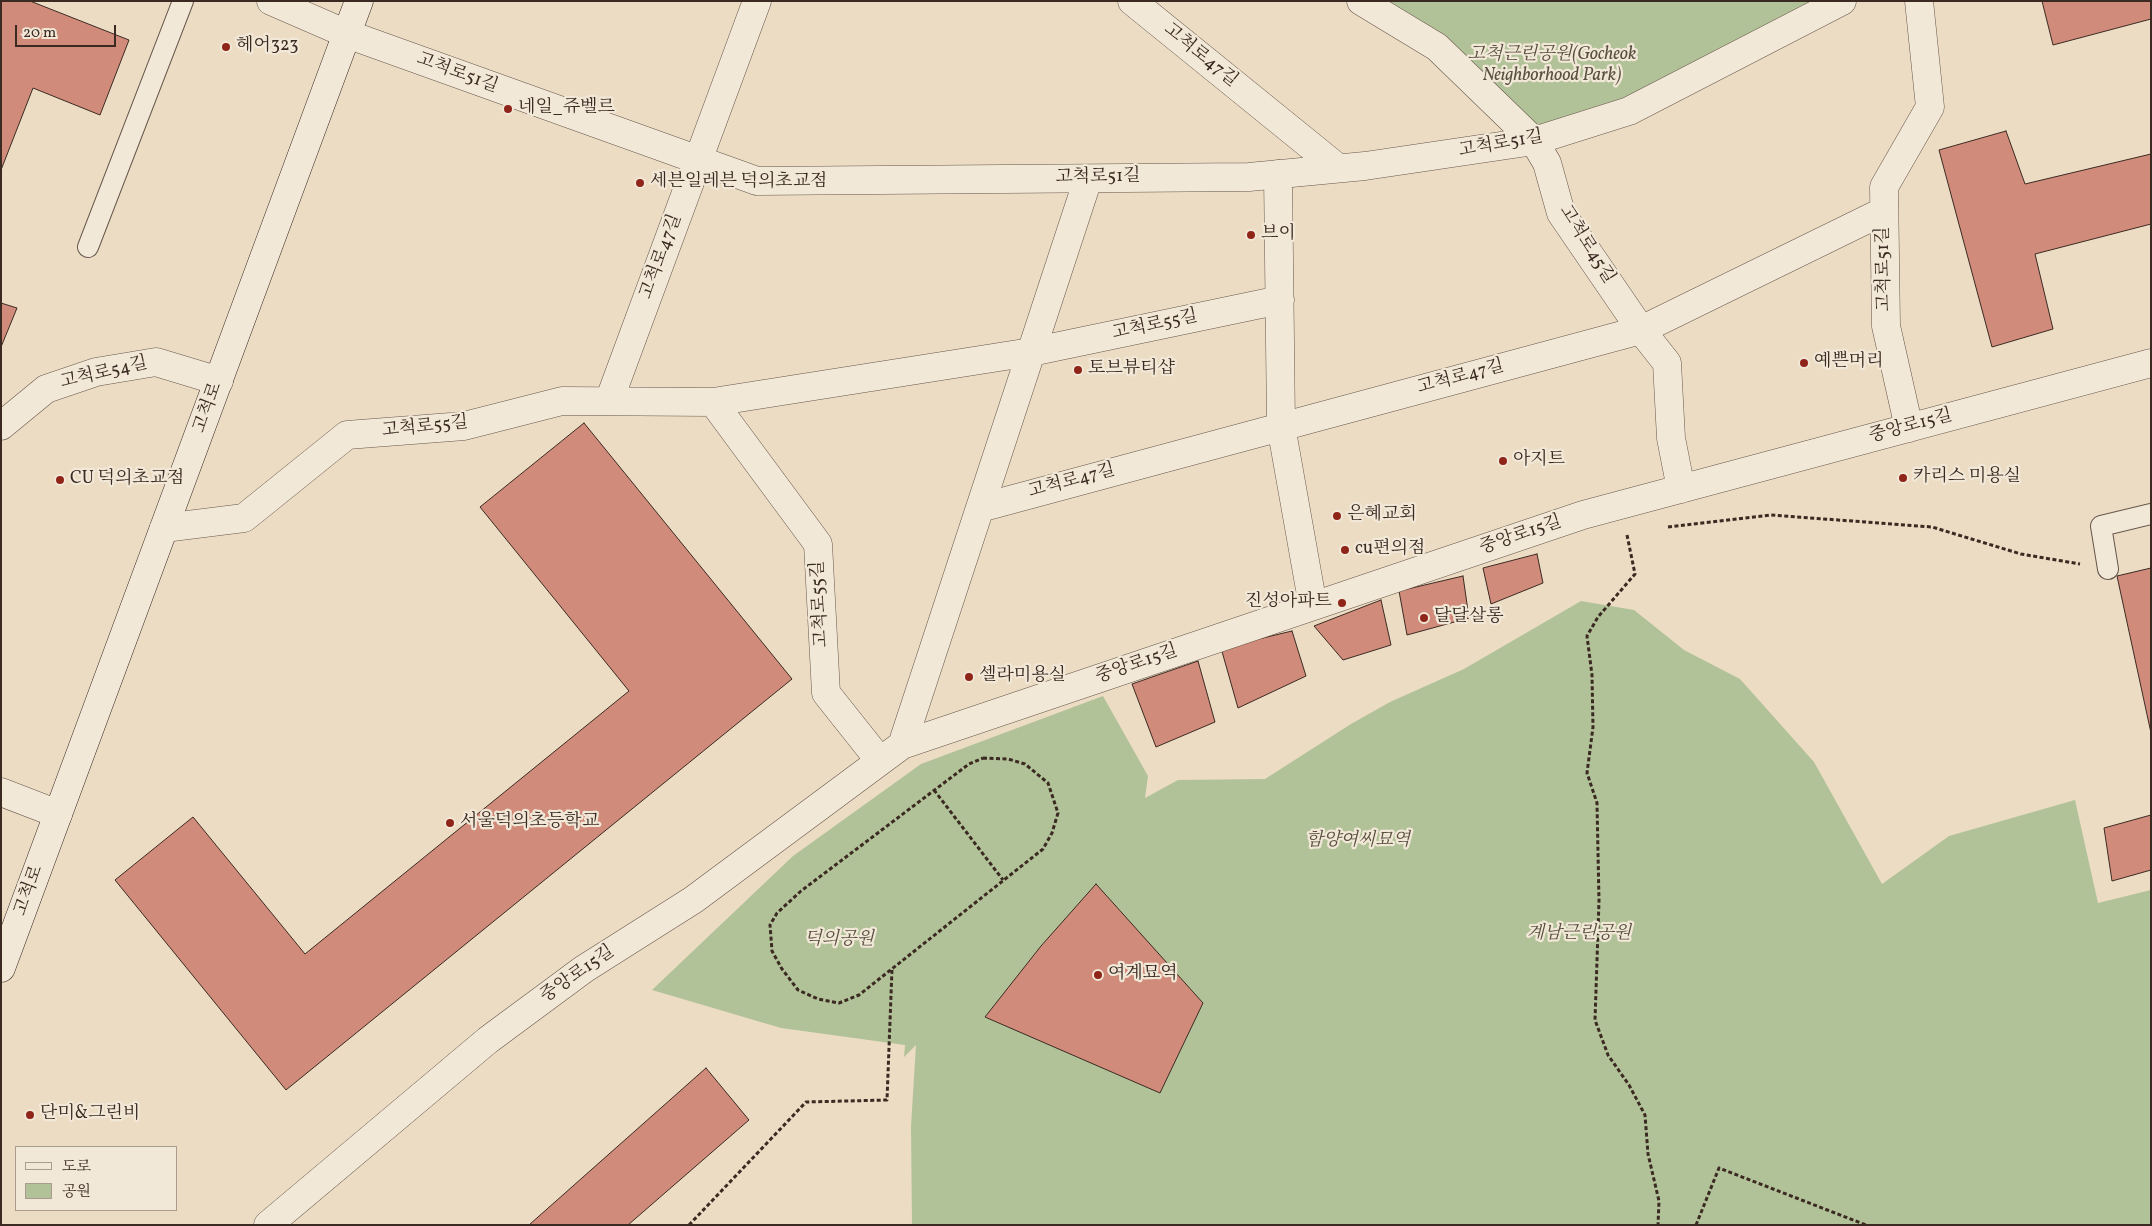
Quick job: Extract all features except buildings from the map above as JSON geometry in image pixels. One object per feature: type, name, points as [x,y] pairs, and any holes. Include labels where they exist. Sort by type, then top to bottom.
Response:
[{"type":"street","name":"고척로51길","points":[[271,1],[347,34],[757,182],[1249,177],[1338,168],[1534,142],[1629,111],[1842,1]]},
{"type":"street","name":"고척로","points":[[1,968],[359,1]]},
{"type":"street","name":"고척로47길","points":[[609,401],[757,1]]},
{"type":"street","name":"고척로47길","points":[[1132,1],[1338,168]]},
{"type":"street","name":"고척로45길","points":[[1361,1],[1437,47],[1534,142],[1547,162],[1561,213],[1641,330],[1667,363],[1671,438],[1681,489]]},
{"type":"street","name":"고척로51길","points":[[1909,428],[1886,326],[1884,187],[1930,106],[1919,1]]},
{"type":"street","points":[[1278,174],[1281,426],[1313,606]]},
{"type":"street","points":[[902,745],[1088,179]]},
{"type":"street","points":[[1641,330],[1884,211]]},
{"type":"street","name":"고척로55길","points":[[164,528],[244,518],[346,435],[464,426],[562,400],[714,402],[1031,352],[1280,300]]},
{"type":"street","name":"고척로47길","points":[[980,508],[1641,330]]},
{"type":"street","name":"고척로54길","points":[[1,426],[46,389],[96,372],[156,362],[219,381]]},
{"type":"street","name":"중앙로15길","points":[[268,1225],[488,1040],[584,969],[693,900],[902,745],[1584,515],[2151,363]]},
{"type":"street","name":"고척로55길","points":[[714,402],[818,544],[826,693],[880,761]]},
{"type":"street","points":[[1,792],[58,814]]},
{"type":"lane","points":[[88,247],[182,1]]},
{"type":"lane","points":[[2108,569],[2101,526],[2151,514]]},
{"type":"path","points":[[1662,528],[1771,515],[1932,528],[2020,554],[2108,569]]},
{"type":"path","points":[[1636,532],[1627,534],[1635,574],[1598,617],[1587,636],[1592,675],[1593,719],[1587,773],[1597,802],[1599,900],[1595,1020],[1608,1055],[1629,1085],[1645,1115],[1648,1154],[1659,1201],[1658,1225]]},
{"type":"path","points":[[984,758],[1008,759],[1025,764],[1048,783],[1058,814],[1052,833],[1043,849],[859,995],[839,1003],[818,999],[798,990],[782,970],[772,951],[770,924],[777,913],[801,891],[934,790],[969,764],[984,758]]},
{"type":"path","points":[[934,790],[1003,880]]},
{"type":"path","points":[[689,1225],[806,1102],[887,1100],[892,969]]},
{"type":"path","points":[[1696,1225],[1719,1168],[1866,1225]]},
{"type":"green space","name":"고척근린공원(Gocheok Neighborhood Park)","points":[[1361,1],[1842,1],[1534,141]]},
{"type":"green space","name":"계남근린공원","points":[[1581,601],[1634,610],[1684,650],[1740,679],[1814,762],[1882,884],[1949,836],[2075,800],[2098,903],[2151,890],[2151,1225],[912,1225],[911,1126],[916,1045],[904,1057],[905,1045],[781,1028],[652,990],[793,856],[921,764],[1103,696],[1148,776],[1145,798],[1178,780],[1265,779],[1351,724],[1390,702],[1464,669]]},
{"type":"place","name":"헤어323","points":[[226,47]]},
{"type":"place","name":"네일_쥬벨르","points":[[508,109]]},
{"type":"place","name":"세븐일레븐 덕의초교점","points":[[640,183]]},
{"type":"place","name":"브이","points":[[1251,235]]},
{"type":"place","name":"예쁜머리","points":[[1804,363]]},
{"type":"place","name":"토브뷰티샵","points":[[1078,370]]},
{"type":"place","name":"아지트","points":[[1503,461]]},
{"type":"place","name":"카리스 미용실","points":[[1903,478]]},
{"type":"place","name":"CU 덕의초교점","points":[[60,480]]},
{"type":"place","name":"은혜교회","points":[[1337,516]]},
{"type":"place","name":"cu편의점","points":[[1345,550]]},
{"type":"place","name":"진성아파트","points":[[1342,603]]},
{"type":"place","name":"달달살롱","points":[[1424,618]]},
{"type":"place","name":"셀라미용실","points":[[969,677]]},
{"type":"place","name":"서울덕의초등학교","points":[[450,823]]},
{"type":"place","name":"여계묘역","points":[[1098,975]]},
{"type":"place","name":"단미&그린비","points":[[30,1115]]},
{"type":"park label","name":"함양여씨묘역","points":[[1358,842]]},
{"type":"park label","name":"덕의공원","points":[[839,941]]}]
